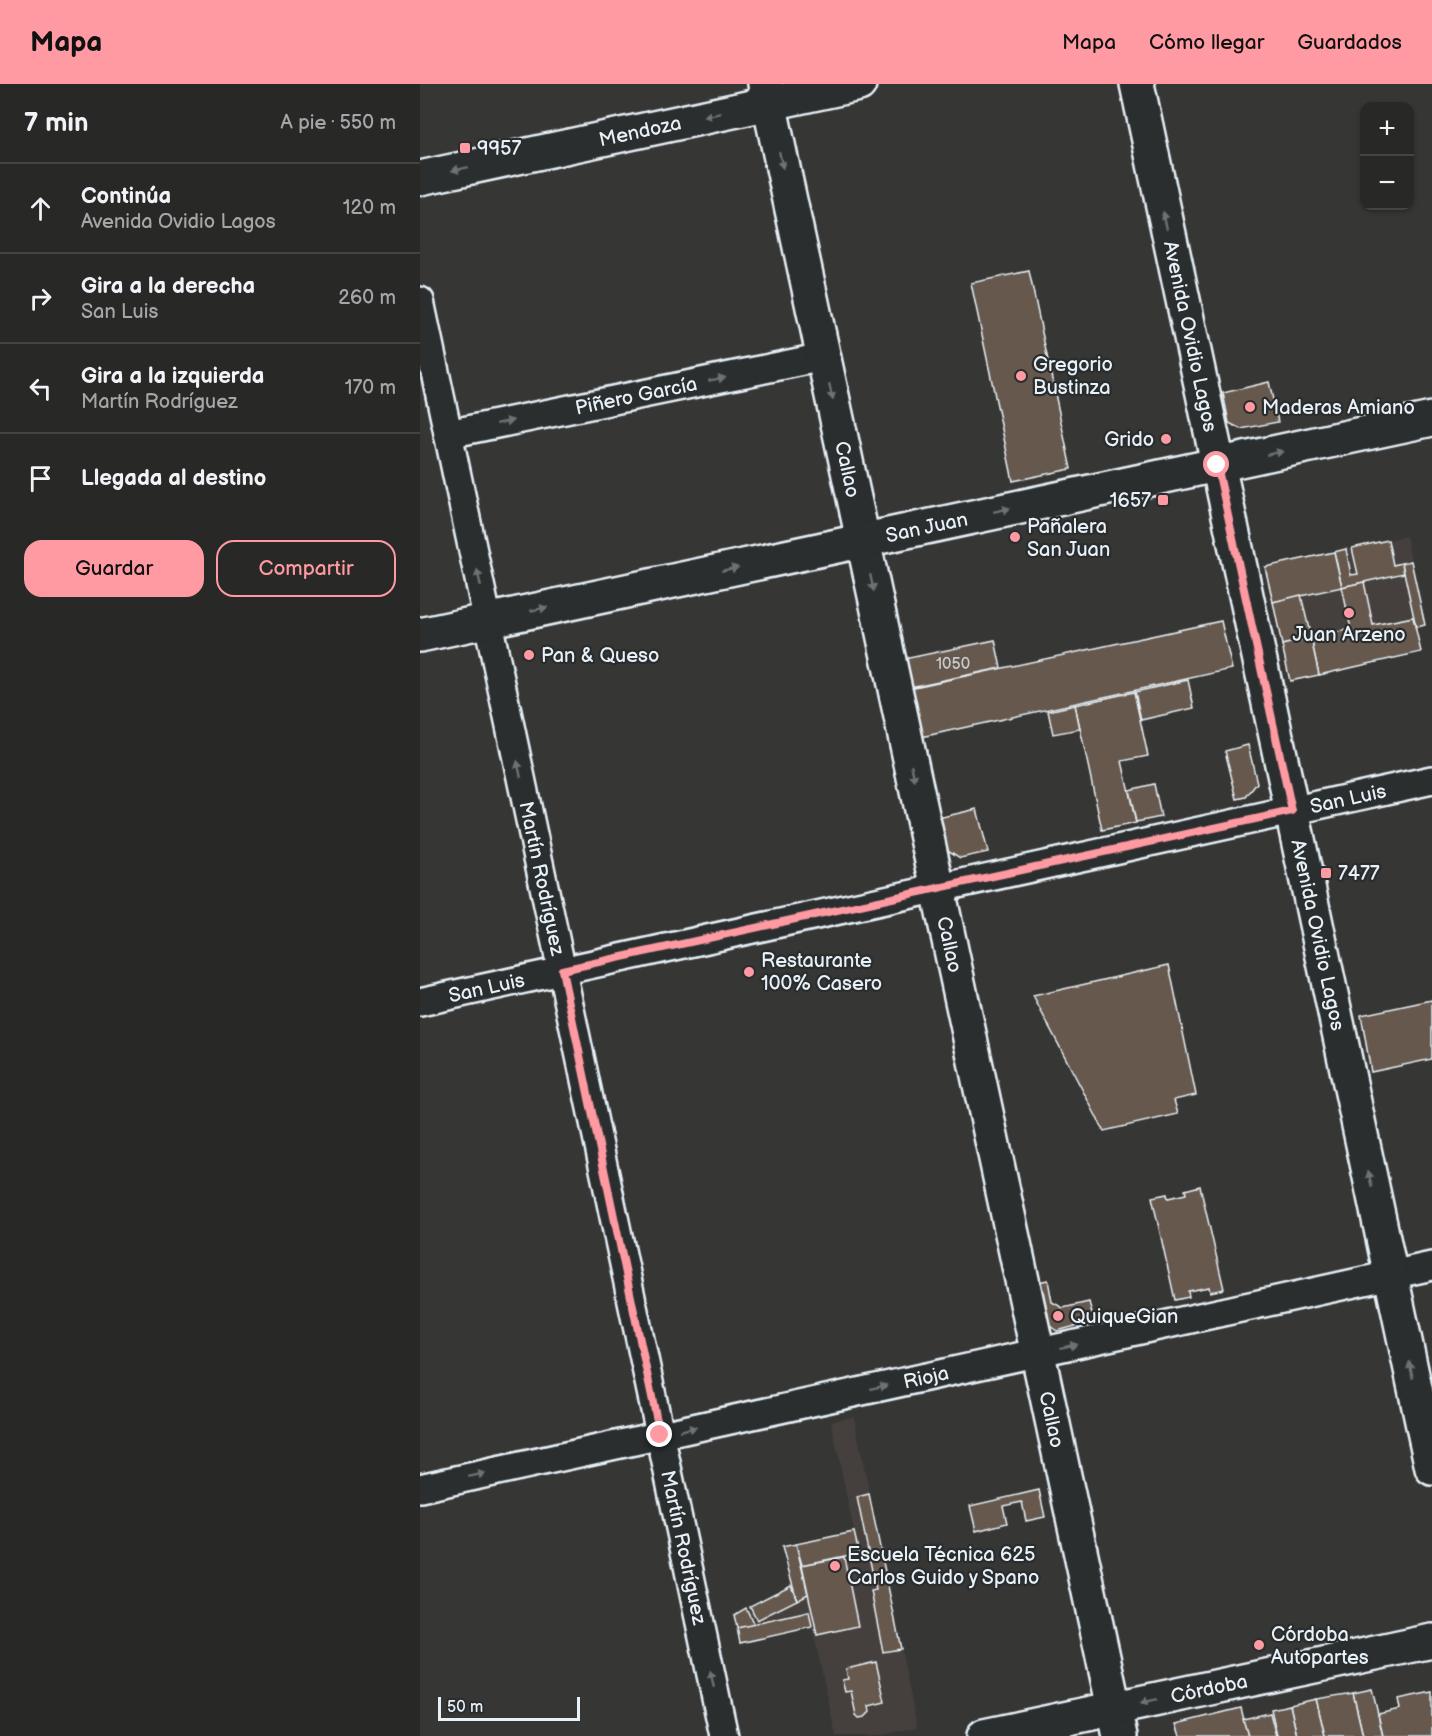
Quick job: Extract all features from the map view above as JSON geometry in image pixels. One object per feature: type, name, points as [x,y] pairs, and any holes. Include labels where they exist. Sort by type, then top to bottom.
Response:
[{"type":"main road","name":"Mendoza","points":[[420,178],[767,94],[859,84]]},
{"type":"main road","name":"Avenida Ovidio Lagos","points":[[1137,84],[1432,1468]]},
{"type":"main road","name":"Callao","points":[[767,94],[1117,1722]]},
{"type":"main road","name":"San Juan","points":[[420,634],[1432,419]]},
{"type":"main road","name":"Córdoba","points":[[984,1736],[1117,1722],[1432,1641]]},
{"type":"street","name":"Martín Rodríguez","points":[[420,301],[724,1736]]},
{"type":"street","name":"Piñero García","points":[[448,434],[823,357]]},
{"type":"street","name":"San Luis","points":[[420,1002],[1432,780]]},
{"type":"street","name":"Rioja","points":[[420,1488],[1432,1266]]},
{"type":"shaded area","name":"Juan Arzeno","points":[[1406,536],[1425,625],[1416,628],[1421,652],[1290,681],[1265,567]]},
{"type":"shaded area","name":"Escuela Técnica 625 Carlos Guido y Spano","points":[[854,1417],[917,1727],[878,1736],[836,1736],[812,1627],[740,1643],[734,1615],[791,1585],[782,1547],[854,1532],[831,1421]]},
{"type":"building","name":"Gregorio Bustinza","points":[[1029,271],[1071,469],[1013,481],[971,283]]},
{"type":"building","name":"Maderas Amiano","points":[[1269,382],[1278,422],[1241,429],[1229,423],[1223,393]]},
{"type":"building","points":[[1388,540],[1393,565],[1402,563],[1404,573],[1342,587],[1334,552],[1346,549],[1351,575],[1358,574],[1352,548]]},
{"type":"building","points":[[1334,552],[1342,587],[1273,602],[1265,567]]},
{"type":"building","points":[[1411,561],[1425,625],[1416,627],[1402,563]]},
{"type":"building","points":[[1364,582],[1373,625],[1413,617],[1421,652],[1319,675],[1311,638],[1351,629],[1342,587]]},
{"type":"building","points":[[1301,595],[1311,638],[1282,645],[1273,602]]},
{"type":"building","points":[[1221,621],[1232,669],[921,737],[910,688]]},
{"type":"building","points":[[1311,638],[1319,675],[1290,681],[1282,645]]},
{"type":"building","points":[[995,640],[1001,668],[910,687],[904,659]]},
{"type":"building","points":[[1188,680],[1194,708],[1141,720],[1135,692]]},
{"type":"building","points":[[1134,692],[1148,756],[1122,761],[1136,823],[1102,830],[1075,705]]},
{"type":"building","points":[[1075,705],[1080,729],[1053,734],[1048,711]]},
{"type":"building","points":[[1248,745],[1257,783],[1246,797],[1237,799],[1225,751]]},
{"type":"building","points":[[1154,784],[1161,817],[1136,822],[1129,790]]},
{"type":"building","points":[[977,809],[988,852],[960,858],[946,849],[938,818]]},
{"type":"building","points":[[1169,965],[1196,1095],[1174,1100],[1178,1114],[1104,1131],[1033,996]]},
{"type":"building","points":[[1432,1000],[1432,1059],[1371,1072],[1361,1015]]},
{"type":"building","points":[[1200,1186],[1224,1289],[1210,1292],[1209,1287],[1188,1291],[1189,1297],[1175,1300],[1152,1197],[1167,1194],[1168,1198],[1186,1194],[1185,1190]]},
{"type":"building","points":[[1048,1280],[1052,1302],[1063,1308],[1089,1302],[1094,1321],[1057,1331],[1040,1319],[1033,1283]]},
{"type":"building","points":[[1039,1490],[1045,1517],[1026,1521],[1022,1502],[1003,1506],[1007,1523],[976,1531],[970,1506]]},
{"type":"building","points":[[869,1494],[901,1649],[883,1652],[871,1591],[876,1590],[857,1497]]},
{"type":"building","points":[[854,1532],[859,1553],[802,1565],[796,1544]]},
{"type":"building","points":[[796,1544],[808,1594],[797,1600],[782,1547]]},
{"type":"building","points":[[844,1557],[858,1626],[817,1635],[802,1565]]},
{"type":"building","points":[[791,1585],[797,1600],[757,1620],[750,1606]]},
{"type":"building","points":[[746,1608],[754,1625],[737,1628],[734,1615]]},
{"type":"building","points":[[809,1612],[812,1627],[740,1643],[737,1628]]},
{"type":"building","points":[[876,1662],[885,1702],[869,1706],[870,1712],[865,1717],[859,1718],[856,1715],[851,1691],[845,1692],[842,1680],[848,1679],[846,1669]]},
{"type":"building","points":[[1372,1689],[1383,1736],[1363,1736],[1353,1693]]},
{"type":"building","points":[[1432,1692],[1432,1736],[1383,1736],[1378,1714],[1400,1709],[1398,1699]]},
{"type":"building","points":[[1353,1693],[1363,1736],[1325,1736],[1316,1699]]},
{"type":"building","points":[[1316,1699],[1325,1736],[1297,1736],[1290,1705]]},
{"type":"building","points":[[1290,1705],[1297,1736],[1277,1736],[1271,1709]]},
{"type":"building","points":[[1241,1708],[1248,1736],[1180,1736],[1176,1724]]},
{"type":"building","points":[[1270,1713],[1276,1736],[1248,1736],[1243,1719]]},
{"type":"place","name":"9957","points":[[465,148]]},
{"type":"place","name":"Gregorio Bustinza","points":[[1021,376]]},
{"type":"place","name":"Maderas Amiano","points":[[1250,407]]},
{"type":"place","name":"Grido","points":[[1166,439]]},
{"type":"place","name":"1657","points":[[1163,500]]},
{"type":"place","name":"Pañalera San Juan","points":[[1015,537]]},
{"type":"place","name":"Juan Arzeno","points":[[1349,613]]},
{"type":"place","name":"Pan & Queso","points":[[529,655]]},
{"type":"place","name":"7477","points":[[1326,873]]},
{"type":"place","name":"Restaurante 100% Casero","points":[[749,972]]},
{"type":"place","name":"QuiqueGian","points":[[1058,1316]]},
{"type":"place","name":"Escuela Técnica 625 Carlos Guido y Spano","points":[[835,1566]]},
{"type":"place","name":"Córdoba Autopartes","points":[[1259,1645]]},
{"type":"route","points":[[660,1435],[562,970],[1292,811],[1217,465]]}]
